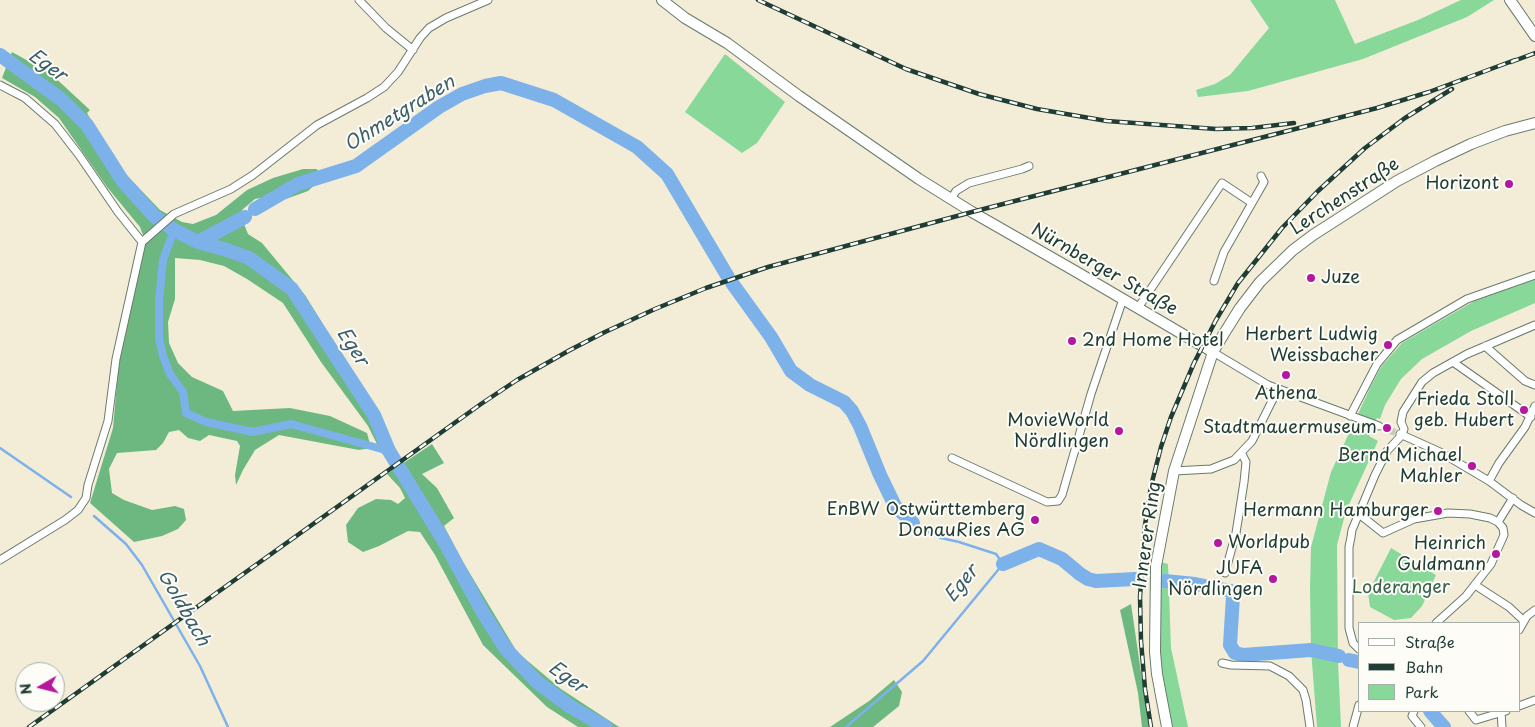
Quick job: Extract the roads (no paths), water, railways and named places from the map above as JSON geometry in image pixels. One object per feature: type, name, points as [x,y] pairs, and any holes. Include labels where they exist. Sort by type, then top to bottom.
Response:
[{"type":"main road","name":"Nürnberger Straße","points":[[662,0],[685,18],[727,44],[861,139],[951,199],[1213,352]]},
{"type":"main road","points":[[1510,0],[1535,36]]},
{"type":"main road","name":"Lerchenstraße","points":[[1213,352],[1240,308],[1260,282],[1293,250],[1314,235],[1397,181],[1435,161],[1471,144],[1535,123]]},
{"type":"main road","name":"Innerer Ring","points":[[1167,727],[1157,674],[1155,652],[1156,566],[1174,471],[1213,352]]},
{"type":"street","points":[[360,0],[386,28],[413,50]]},
{"type":"street","points":[[0,560],[65,520],[78,510],[86,498],[88,485],[108,421],[116,359],[142,242],[174,214],[231,188],[253,175],[316,125],[384,87],[398,72],[420,38],[429,28],[446,18],[488,0]]},
{"type":"street","points":[[0,84],[25,98],[54,124],[79,155],[118,212],[142,242]]},
{"type":"street","points":[[951,199],[962,186],[1029,166]]},
{"type":"street","points":[[1214,282],[1224,252],[1264,182],[1261,176]]},
{"type":"street","points":[[1138,308],[1222,184],[1252,203]]},
{"type":"street","points":[[1350,416],[1377,364],[1397,340],[1467,299],[1535,275]]},
{"type":"street","points":[[952,458],[1047,502],[1058,501],[1062,495],[1093,386],[1123,299]]},
{"type":"street","points":[[1358,647],[1350,637],[1349,619],[1349,547],[1352,530],[1387,451],[1404,428],[1401,422],[1404,412],[1422,382],[1453,362],[1535,326]]},
{"type":"street","points":[[1486,346],[1525,381],[1535,386]]},
{"type":"street","name":"Nürnberger Straße","points":[[1213,352],[1242,371],[1278,390],[1379,426]]},
{"type":"street","points":[[1453,362],[1531,417]]},
{"type":"street","points":[[1174,471],[1220,467],[1242,454],[1252,441],[1278,390]]},
{"type":"street","points":[[1489,481],[1499,463],[1525,427],[1535,406]]},
{"type":"street","points":[[1400,434],[1440,452],[1489,481],[1535,513]]},
{"type":"street","points":[[1225,573],[1236,533],[1244,488],[1246,462],[1242,454]]},
{"type":"street","points":[[1498,522],[1513,498]]},
{"type":"street","points":[[1359,514],[1383,533],[1414,519],[1448,513],[1470,514],[1490,518],[1498,522],[1503,528],[1504,535],[1492,564],[1466,596],[1437,622]]},
{"type":"street","points":[[1475,585],[1509,607],[1524,620]]},
{"type":"street","points":[[1520,628],[1524,620],[1535,610]]},
{"type":"street","points":[[1222,663],[1270,666],[1288,676],[1303,690],[1310,727]]},
{"type":"street","points":[[1520,706],[1535,700]]},
{"type":"street","points":[[1353,727],[1357,708]]},
{"type":"street","points":[[1414,712],[1412,716],[1421,727]]},
{"type":"street","points":[[1469,712],[1476,720],[1500,712]]},
{"type":"street","points":[[1502,727],[1503,712]]},
{"type":"waterway","name":"Eger","points":[[0,55],[62,100],[87,125],[122,180],[154,216],[174,230],[198,242],[249,258],[292,289],[374,415],[389,451],[444,541],[482,611],[506,649],[537,682],[571,707],[606,727]]},
{"type":"waterway","name":"Ohmetgraben","points":[[255,209],[298,184],[356,166],[439,107],[462,94],[501,83],[554,100],[637,147],[667,174],[728,277]]},
{"type":"waterway","name":"Ohmetgraben","points":[[198,242],[245,217]]},
{"type":"waterway","points":[[174,230],[163,260],[159,301],[159,338],[170,374],[183,392],[186,413],[206,422],[253,432],[291,424],[389,451]]},
{"type":"waterway","name":"Ohmetgraben","points":[[732,283],[771,337],[791,371],[810,385],[844,402],[852,411],[895,506],[913,523]]},
{"type":"waterway","name":"Goldbach","points":[[0,448],[71,497]]},
{"type":"waterway","name":"Goldbach","points":[[94,516],[126,544],[142,565],[200,666],[228,727]]},
{"type":"waterway","name":"Eger","points":[[846,727],[923,661],[1003,564],[996,554],[941,538],[920,528]]},
{"type":"waterway","name":"Eger","points":[[1003,564],[1039,549],[1062,559],[1088,579],[1096,581],[1135,579]]},
{"type":"waterway","name":"Eger","points":[[1165,581],[1195,584],[1231,591],[1233,596],[1230,645],[1235,653],[1243,655],[1311,650],[1339,656]]},
{"type":"waterway","name":"Eger","points":[[1349,660],[1358,662]]},
{"type":"waterway","name":"Eger","points":[[1431,712],[1444,727]]},
{"type":"waterway","name":"Eger","points":[[1436,718],[1436,723],[1439,727]]},
{"type":"tunnel","points":[[1379,426],[1399,434]]},
{"type":"railway","points":[[758,0],[906,69],[979,94],[1037,109],[1107,121],[1216,129],[1252,128],[1294,123]]},
{"type":"railway","points":[[1511,62],[1535,53]]},
{"type":"railway","points":[[29,727],[481,404],[517,380],[570,350],[655,309],[706,288],[768,267],[972,212],[1377,108],[1429,92],[1515,60]]},
{"type":"railway","points":[[1151,727],[1145,689],[1141,641],[1140,597],[1145,525],[1151,486],[1161,447],[1171,417],[1194,363],[1238,283],[1282,228],[1318,191],[1365,148],[1405,118],[1452,89]]},
{"type":"place","name":"Horizont","points":[[1509,184]]},
{"type":"place","name":"Juze","points":[[1311,278]]},
{"type":"place","name":"2nd Home Hotel","points":[[1072,341]]},
{"type":"place","name":"Herbert Ludwig Weissbacher","points":[[1388,345]]},
{"type":"place","name":"Athena","points":[[1286,375]]},
{"type":"place","name":"Frieda Stoll geb. Hubert","points":[[1524,410]]},
{"type":"place","name":"Stadtmauermuseum","points":[[1387,428]]},
{"type":"place","name":"MovieWorld Nördlingen","points":[[1119,431]]},
{"type":"place","name":"Bernd Michael Mahler","points":[[1472,466]]},
{"type":"place","name":"Hermann Hamburger","points":[[1438,511]]},
{"type":"place","name":"EnBW Ostwürttemberg DonauRies AG","points":[[1035,520]]},
{"type":"place","name":"Worldpub","points":[[1218,543]]},
{"type":"place","name":"Heinrich Guldmann","points":[[1496,554]]},
{"type":"place","name":"JUFA Nördlingen","points":[[1273,579]]},
{"type":"park label","name":"Loderanger","points":[[1401,588]]}]
